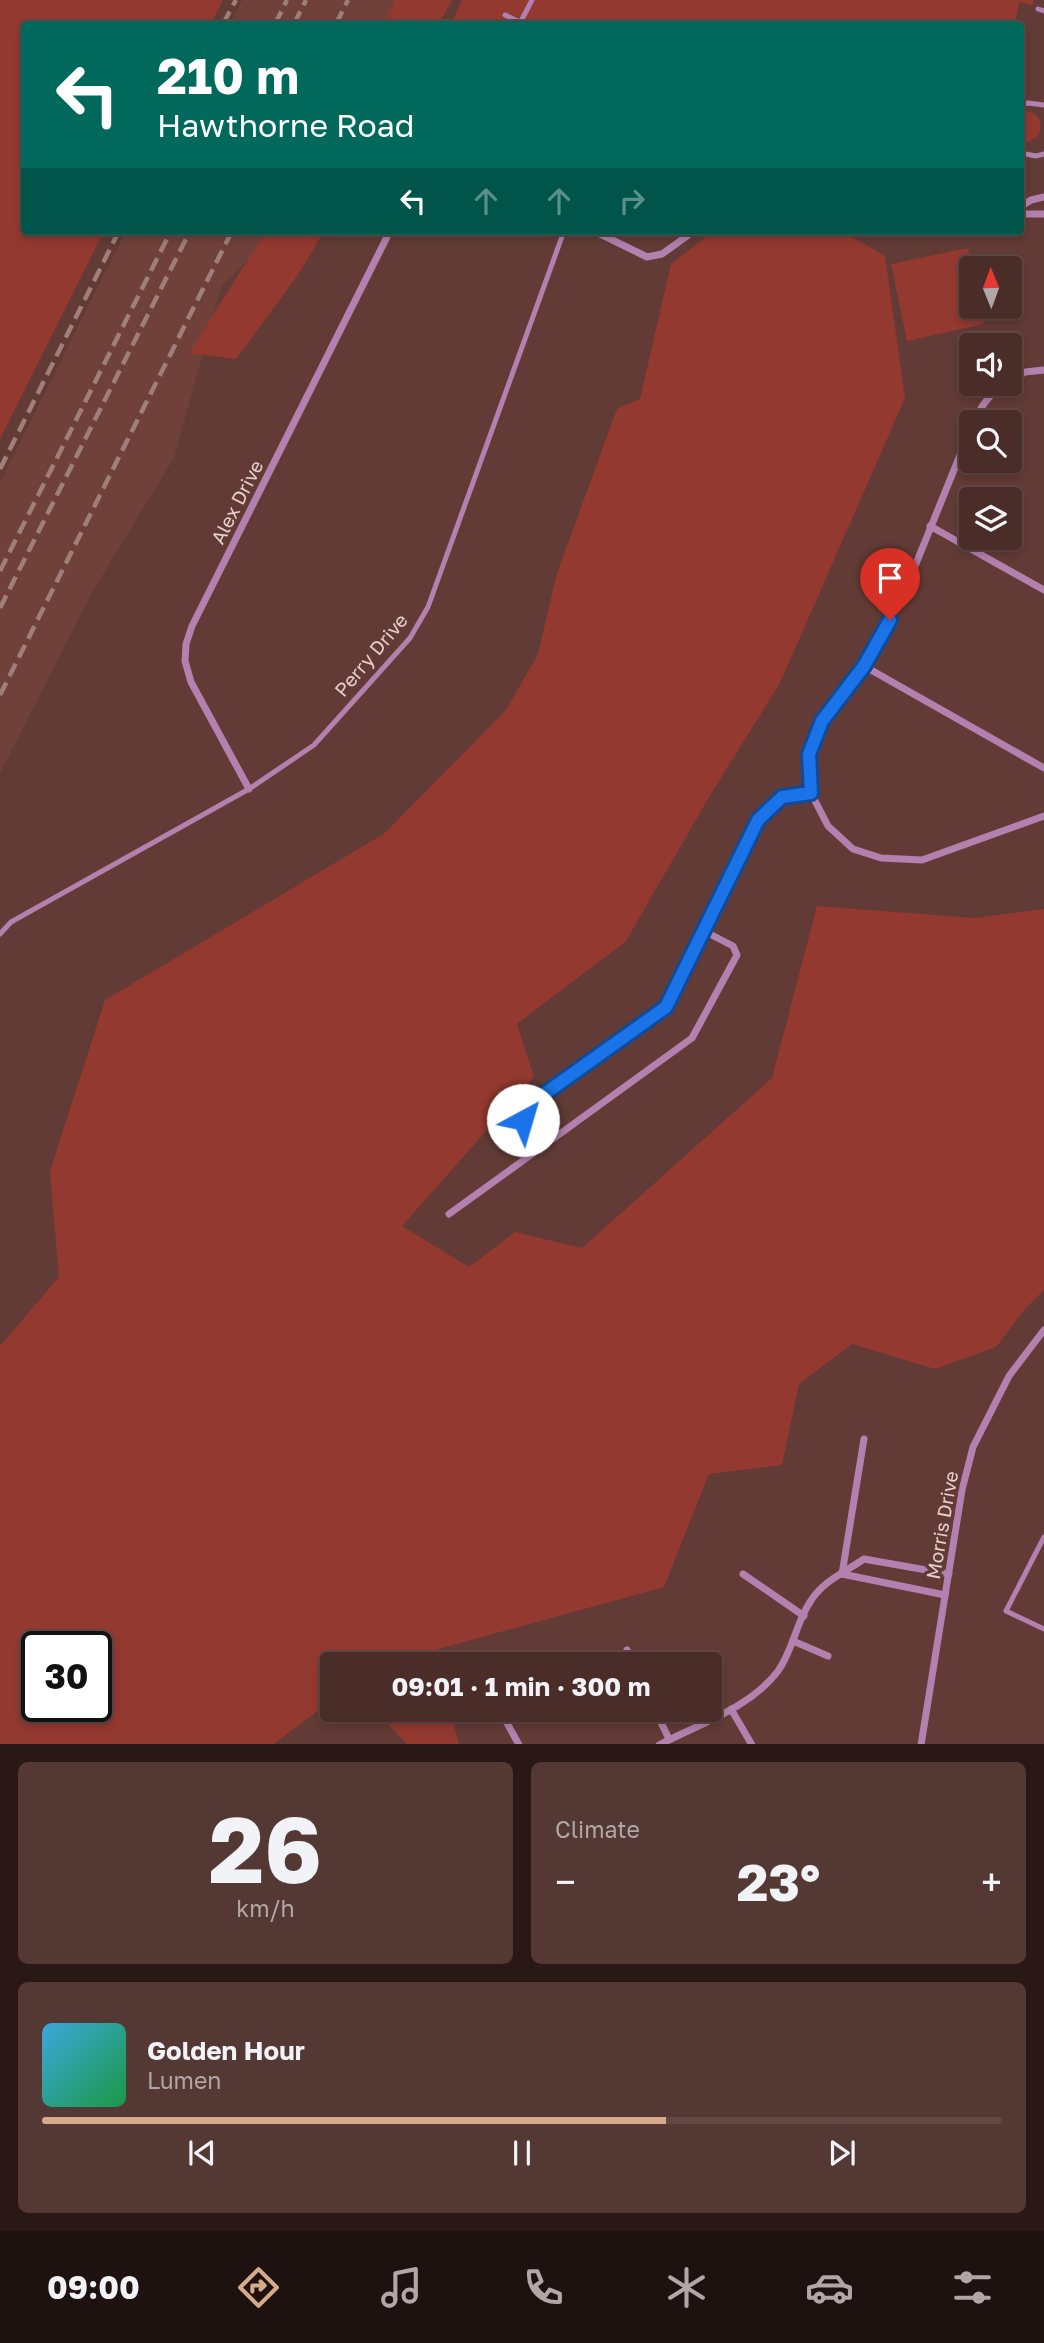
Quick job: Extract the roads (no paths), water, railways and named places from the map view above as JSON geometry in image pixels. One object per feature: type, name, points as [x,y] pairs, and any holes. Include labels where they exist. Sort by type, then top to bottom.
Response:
[{"type":"street","points":[[1024,204],[1044,197]]},
{"type":"street","points":[[1024,214],[1044,214]]},
{"type":"street","name":"Alex Drive","points":[[249,789],[191,682],[186,661],[186,644],[198,614],[388,235]]},
{"type":"street","points":[[602,235],[647,257],[662,254],[688,235]]},
{"type":"street","points":[[1022,374],[1044,370]]},
{"type":"street","points":[[979,410],[991,396]]},
{"type":"street","points":[[959,457],[909,581],[890,620],[864,666],[822,721],[809,754],[811,793],[828,826],[853,849],[881,858],[922,860],[1044,816]]},
{"type":"street","points":[[930,526],[1044,590]]},
{"type":"street","points":[[864,666],[1044,768]]},
{"type":"street","points":[[540,1149],[523,1120],[529,1105],[666,1007],[758,820],[782,797],[811,793]]},
{"type":"street","points":[[449,1214],[692,1038],[737,955],[733,946],[704,931]]},
{"type":"street","name":"Morris Drive","points":[[921,1744],[962,1490],[973,1447],[1009,1376],[1044,1330]]},
{"type":"street","points":[[842,1574],[864,1439]]},
{"type":"street","points":[[661,1744],[751,1698],[778,1671],[810,1602],[831,1578],[864,1559],[949,1574]]},
{"type":"street","points":[[743,1574],[804,1616]]},
{"type":"street","points":[[842,1574],[945,1595]]},
{"type":"street","points":[[793,1641],[828,1656]]},
{"type":"street","points":[[730,1709],[751,1744]]},
{"type":"street","points":[[507,1722],[518,1744]]},
{"type":"street","points":[[661,1722],[669,1740]]},
{"type":"lane","points":[[523,21],[532,0]]},
{"type":"lane","points":[[505,15],[516,21]]},
{"type":"lane","points":[[1024,104],[1044,105]]},
{"type":"lane","points":[[1024,154],[1044,154]]},
{"type":"lane","name":"Perry Drive","points":[[0,934],[12,922],[249,789],[314,745],[410,638],[428,607],[563,235]]},
{"type":"lane","points":[[1044,1537],[1006,1611],[1044,1629]]},
{"type":"railway","points":[[225,21],[236,0]]},
{"type":"railway","points":[[276,21],[287,0]]},
{"type":"railway","points":[[296,21],[306,0]]},
{"type":"railway","points":[[338,21],[348,0]]},
{"type":"railway","points":[[0,469],[117,235]]},
{"type":"railway","points":[[0,571],[169,235]]},
{"type":"railway","points":[[0,608],[188,235]]},
{"type":"railway","points":[[0,695],[230,235]]}]
